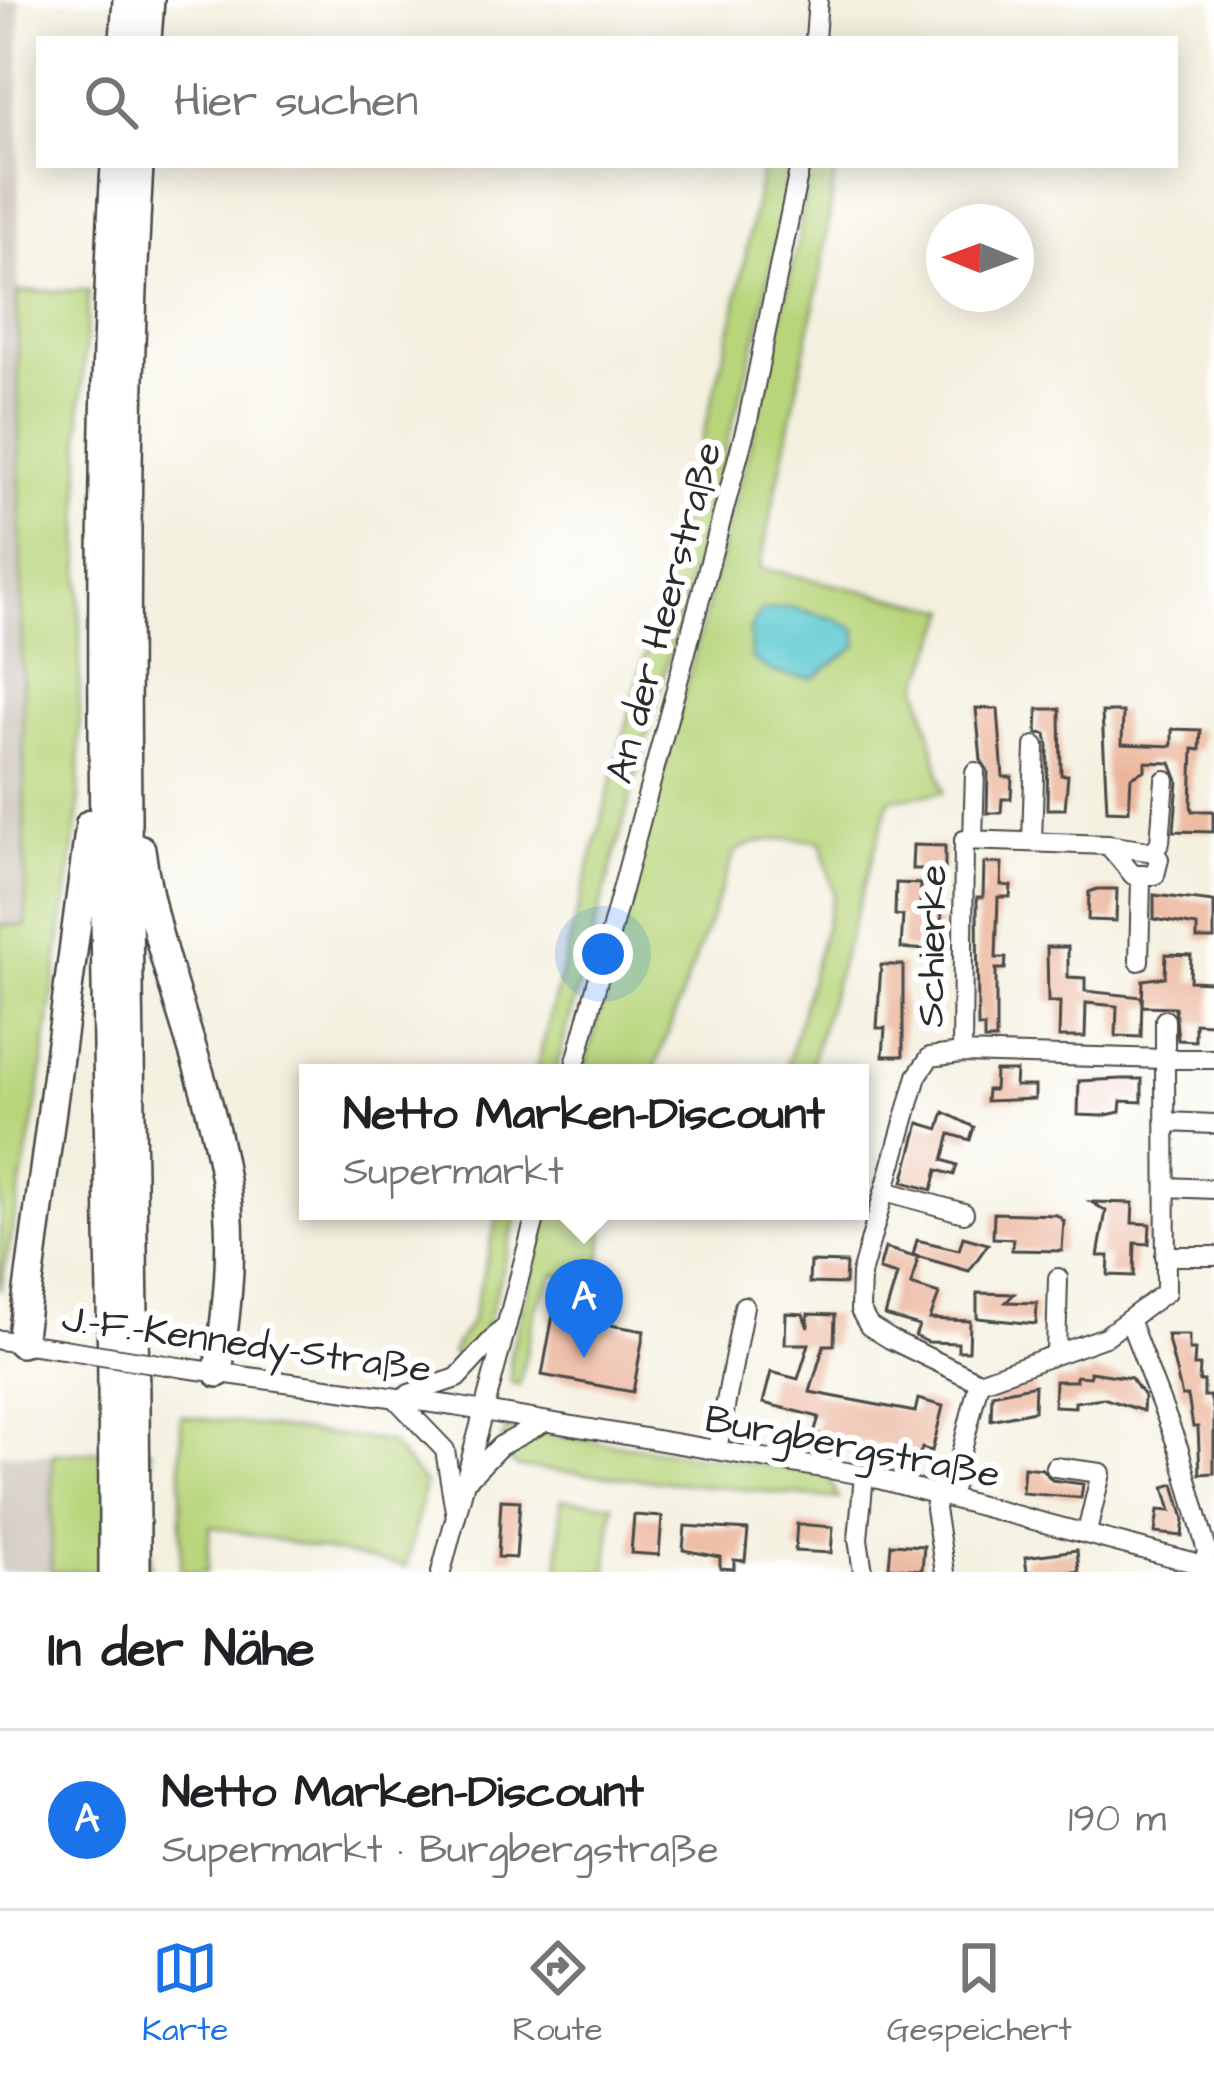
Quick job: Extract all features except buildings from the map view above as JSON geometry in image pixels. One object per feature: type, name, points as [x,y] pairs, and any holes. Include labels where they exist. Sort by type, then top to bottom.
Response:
[{"type":"highway","points":[[124,36],[127,0]]},
{"type":"highway","points":[[147,36],[150,0]]},
{"type":"highway","points":[[113,1572],[102,767],[106,368],[116,168]]},
{"type":"highway","points":[[136,1572],[125,709],[129,368],[139,168]]},
{"type":"highway","points":[[125,709],[154,926],[209,1106],[226,1185],[230,1261],[218,1373]]},
{"type":"highway","points":[[11,1342],[102,767]]},
{"type":"street","points":[[815,36],[818,0]]},
{"type":"street","name":"An der Heerstraße","points":[[575,1064],[748,420],[799,168]]},
{"type":"street","points":[[1032,842],[1035,746]]},
{"type":"street","points":[[973,840],[975,772]]},
{"type":"street","points":[[1141,878],[1155,875],[1159,859],[1154,851],[1160,842],[1165,780]]},
{"type":"street","name":"Schierke","points":[[962,1053],[964,840],[1154,851]]},
{"type":"street","points":[[1108,845],[1141,878],[1138,961]]},
{"type":"street","points":[[1165,1020],[1166,1060],[1168,1122],[1166,1292],[1106,1337],[979,1382],[869,1326],[860,1310],[862,1274],[917,1076],[929,1057],[962,1053],[1166,1060],[1214,1059]]},
{"type":"street","points":[[1168,1122],[1214,1124]]},
{"type":"street","points":[[1166,1187],[1214,1189]]},
{"type":"street","points":[[885,1192],[964,1213]]},
{"type":"street","points":[[441,1572],[535,1220]]},
{"type":"street","points":[[1165,1256],[1214,1256]]},
{"type":"street","points":[[1056,1353],[1058,1278]]},
{"type":"street","points":[[717,1450],[744,1306]]},
{"type":"street","name":"Burgbergstraße","points":[[484,1412],[864,1475],[1087,1532],[1159,1562],[1209,1566],[1179,1450],[1130,1322]]},
{"type":"street","points":[[392,1396],[428,1391],[457,1378],[507,1324]]},
{"type":"street","name":"J.-F.-Kennedy-Straße","points":[[11,1342],[484,1412]]},
{"type":"street","points":[[945,1572],[935,1509],[979,1382]]},
{"type":"street","points":[[392,1396],[427,1425],[445,1450],[456,1518]]},
{"type":"street","points":[[466,1481],[500,1446],[543,1423]]},
{"type":"street","points":[[1055,1467],[1101,1473],[1087,1532]]},
{"type":"street","points":[[863,1572],[858,1539],[864,1475]]},
{"type":"shaded area","points":[[0,0],[20,0],[18,303],[26,927],[0,925]]},
{"type":"shaded area","points":[[0,1453],[53,1454],[51,1572],[0,1572]]},
{"type":"green space","points":[[762,168],[789,168],[759,327],[557,1064],[537,1064],[733,320]]},
{"type":"green space","points":[[807,168],[836,168],[822,268],[760,568],[950,610],[919,686],[944,792],[890,799],[811,1064],[787,1064],[834,894],[821,841],[787,839],[755,843],[735,852],[656,1064],[585,1064],[773,358],[800,231]]},
{"type":"green space","points":[[89,290],[81,405],[79,810],[38,1099],[0,1291],[0,925],[26,926],[17,292]]},
{"type":"green space","points":[[497,1220],[516,1220],[487,1325],[466,1360],[451,1353],[471,1321]]},
{"type":"green space","points":[[546,1220],[604,1220],[600,1281],[555,1274],[536,1307],[519,1386],[511,1382],[510,1356]]},
{"type":"green space","points":[[181,1416],[389,1442],[425,1484],[406,1567],[210,1526],[207,1572],[181,1572]]},
{"type":"green space","points":[[506,1429],[827,1474],[839,1499],[517,1467],[499,1450]]},
{"type":"green space","points":[[151,1449],[150,1572],[51,1572],[53,1454]]},
{"type":"green space","points":[[561,1499],[613,1504],[607,1572],[559,1572]]},
{"type":"water","points":[[789,607],[836,619],[856,630],[858,645],[814,678],[766,668],[751,658],[750,628],[761,611]]},
{"type":"place","name":"Netto Marken-Discount","points":[[584,1358]]}]
